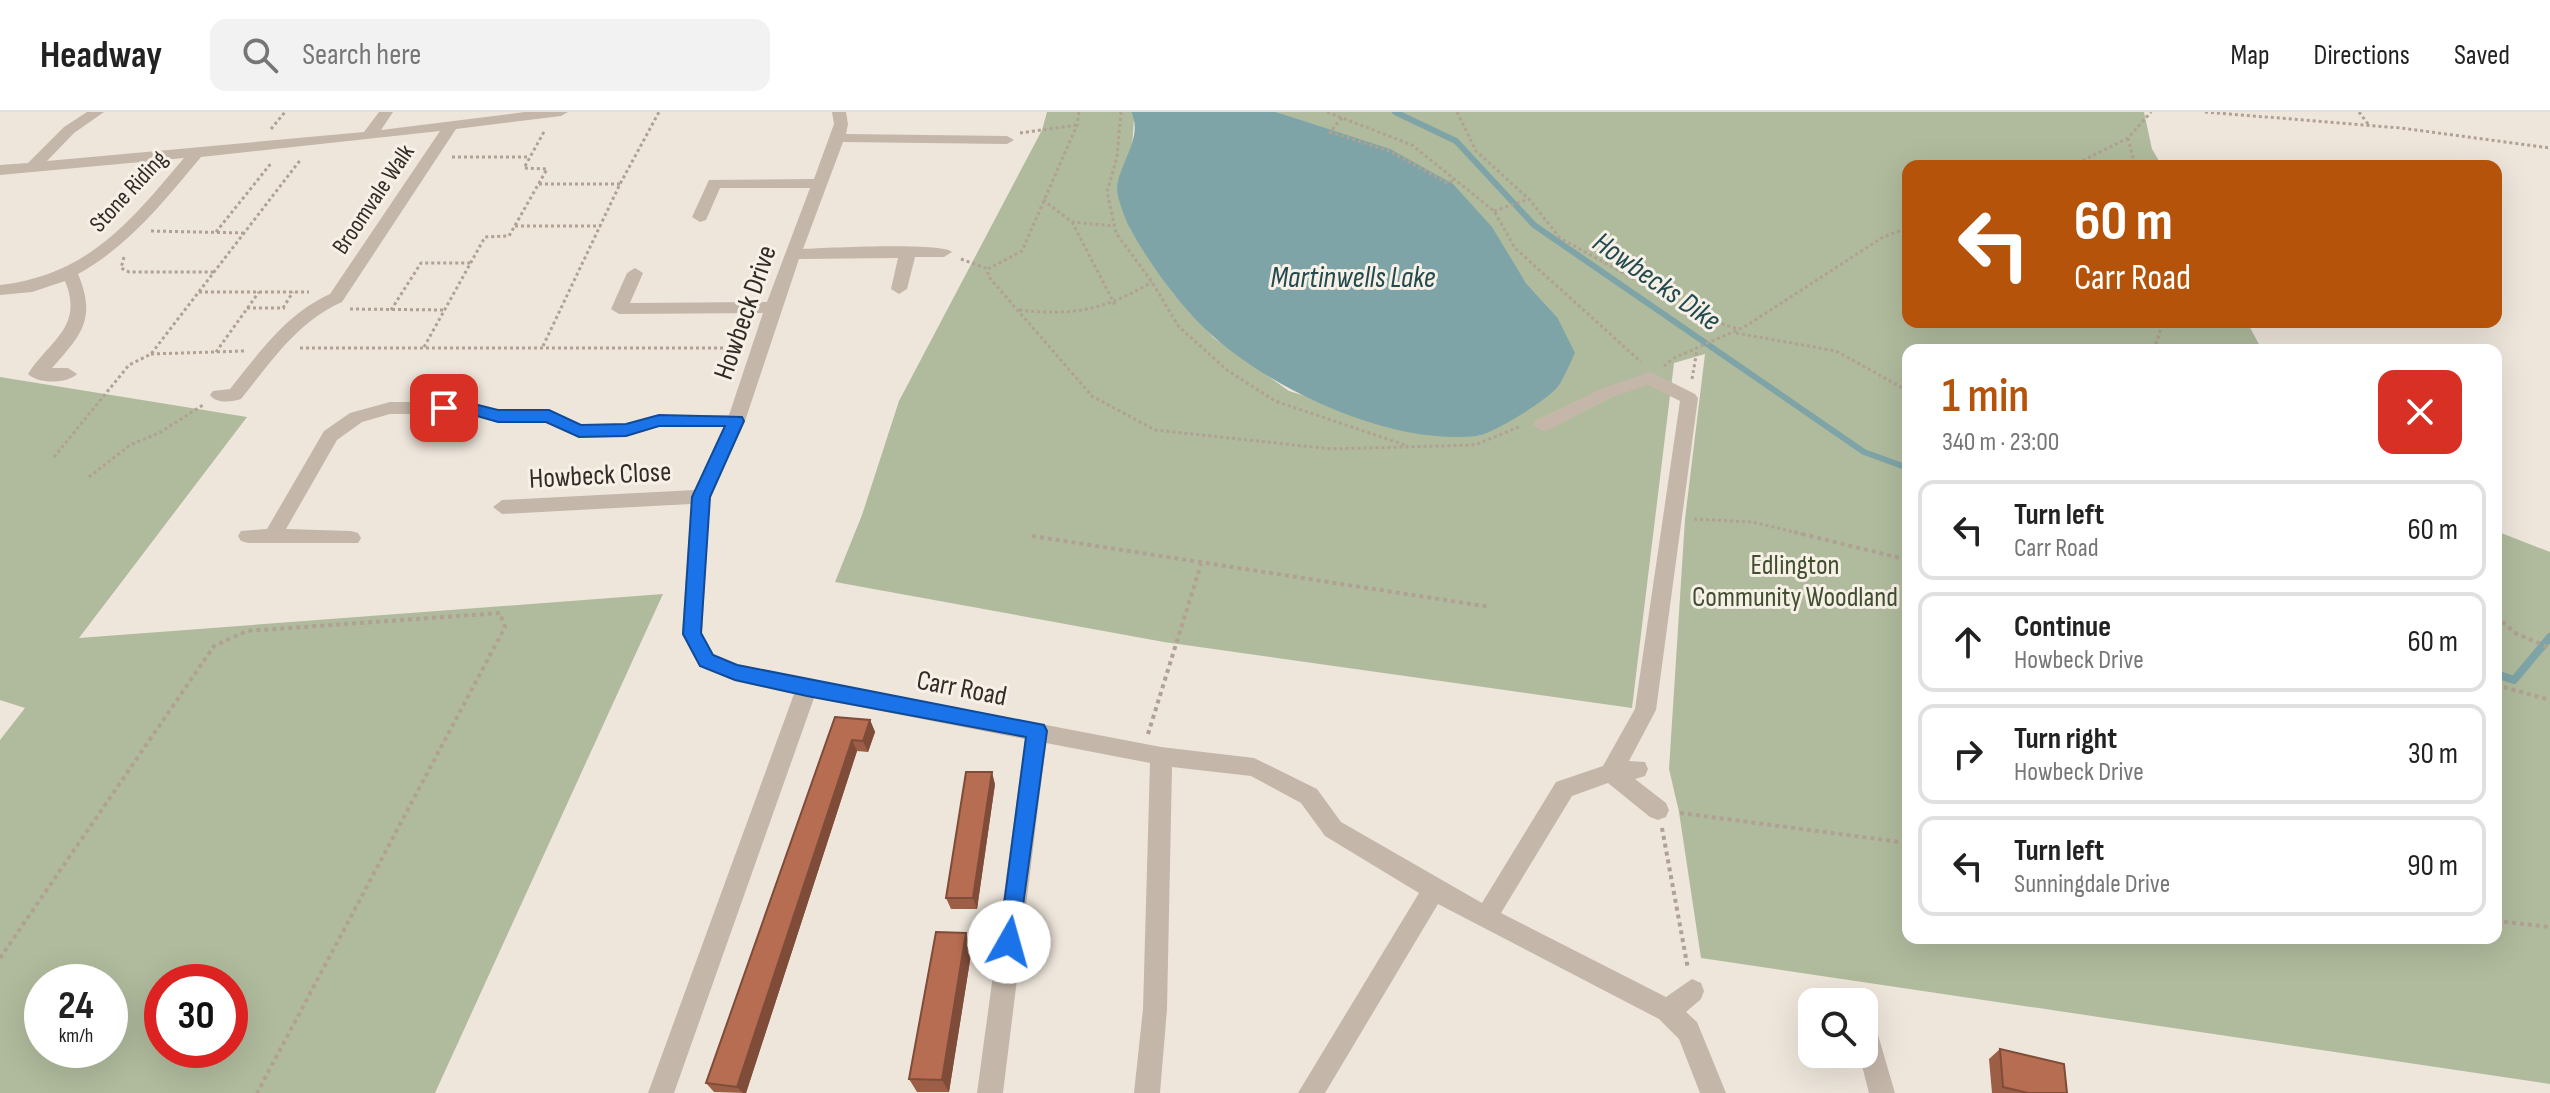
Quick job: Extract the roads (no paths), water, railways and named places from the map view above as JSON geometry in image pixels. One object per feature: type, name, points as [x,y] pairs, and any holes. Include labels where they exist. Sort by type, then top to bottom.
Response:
[{"type":"street","points":[[31,169],[69,130],[97,112]]},
{"type":"street","points":[[370,134],[386,112]]},
{"type":"street","name":"Howbeck Drive","points":[[807,688],[735,672],[706,660],[692,634],[701,497],[736,421],[773,307],[837,138],[841,124],[839,112]]},
{"type":"street","points":[[0,170],[315,142],[557,113]]},
{"type":"street","name":"Broomvale Walk","points":[[219,395],[235,395],[306,314],[318,304],[338,295],[451,126]]},
{"type":"street","points":[[837,138],[1007,140]]},
{"type":"street","name":"Stone Riding","points":[[0,290],[31,286],[69,272],[111,248],[131,230],[198,151]]},
{"type":"street","points":[[700,217],[714,183],[820,184]]},
{"type":"street","points":[[899,289],[908,251]]},
{"type":"street","points":[[794,254],[944,252]]},
{"type":"street","points":[[68,374],[37,374],[72,332],[82,313],[80,294],[69,272]]},
{"type":"street","points":[[635,273],[619,309],[773,307]]},
{"type":"street","points":[[1542,425],[1607,393],[1653,375],[1689,398],[1645,710],[1611,773]]},
{"type":"street","points":[[272,537],[330,436],[344,423],[379,410],[470,408],[498,416],[549,416],[579,431],[626,430],[659,421],[736,421]]},
{"type":"street","name":"Howbeck Close","points":[[502,507],[701,497]]},
{"type":"street","points":[[248,536],[351,538]]},
{"type":"street","points":[[661,1093],[807,688]]},
{"type":"street","name":"Carr Road","points":[[807,688],[1152,754],[1254,767],[1309,796],[1333,829],[1434,890],[1668,1011]]},
{"type":"street","points":[[990,1093],[1037,731]]},
{"type":"street","points":[[1147,1093],[1155,1009],[1152,754]]},
{"type":"street","points":[[1487,915],[1564,789],[1611,773],[1637,769]]},
{"type":"street","points":[[1611,773],[1658,810]]},
{"type":"street","points":[[1311,1093],[1434,890]]},
{"type":"street","points":[[1692,991],[1668,1011],[1688,1031],[1713,1093]]},
{"type":"street","points":[[1875,1068],[1882,1093]]},
{"type":"water","name":"Martinwells Lake","points":[[1131,112],[1276,112],[1390,149],[1453,184],[1492,227],[1526,283],[1557,317],[1575,353],[1559,385],[1533,407],[1484,434],[1444,437],[1373,423],[1303,396],[1271,378],[1215,338],[1192,315],[1160,275],[1131,230],[1120,205],[1117,188],[1135,131]]},
{"type":"waterway","name":"Howbecks Dike","points":[[1395,112],[1456,141],[1534,225],[1864,452],[1902,466]]},
{"type":"waterway","name":"Howbecks Dike","points":[[2502,676],[2514,680],[2550,637]]},
{"type":"park label","name":"Edlington Community Woodland","points":[[1795,580]]}]
